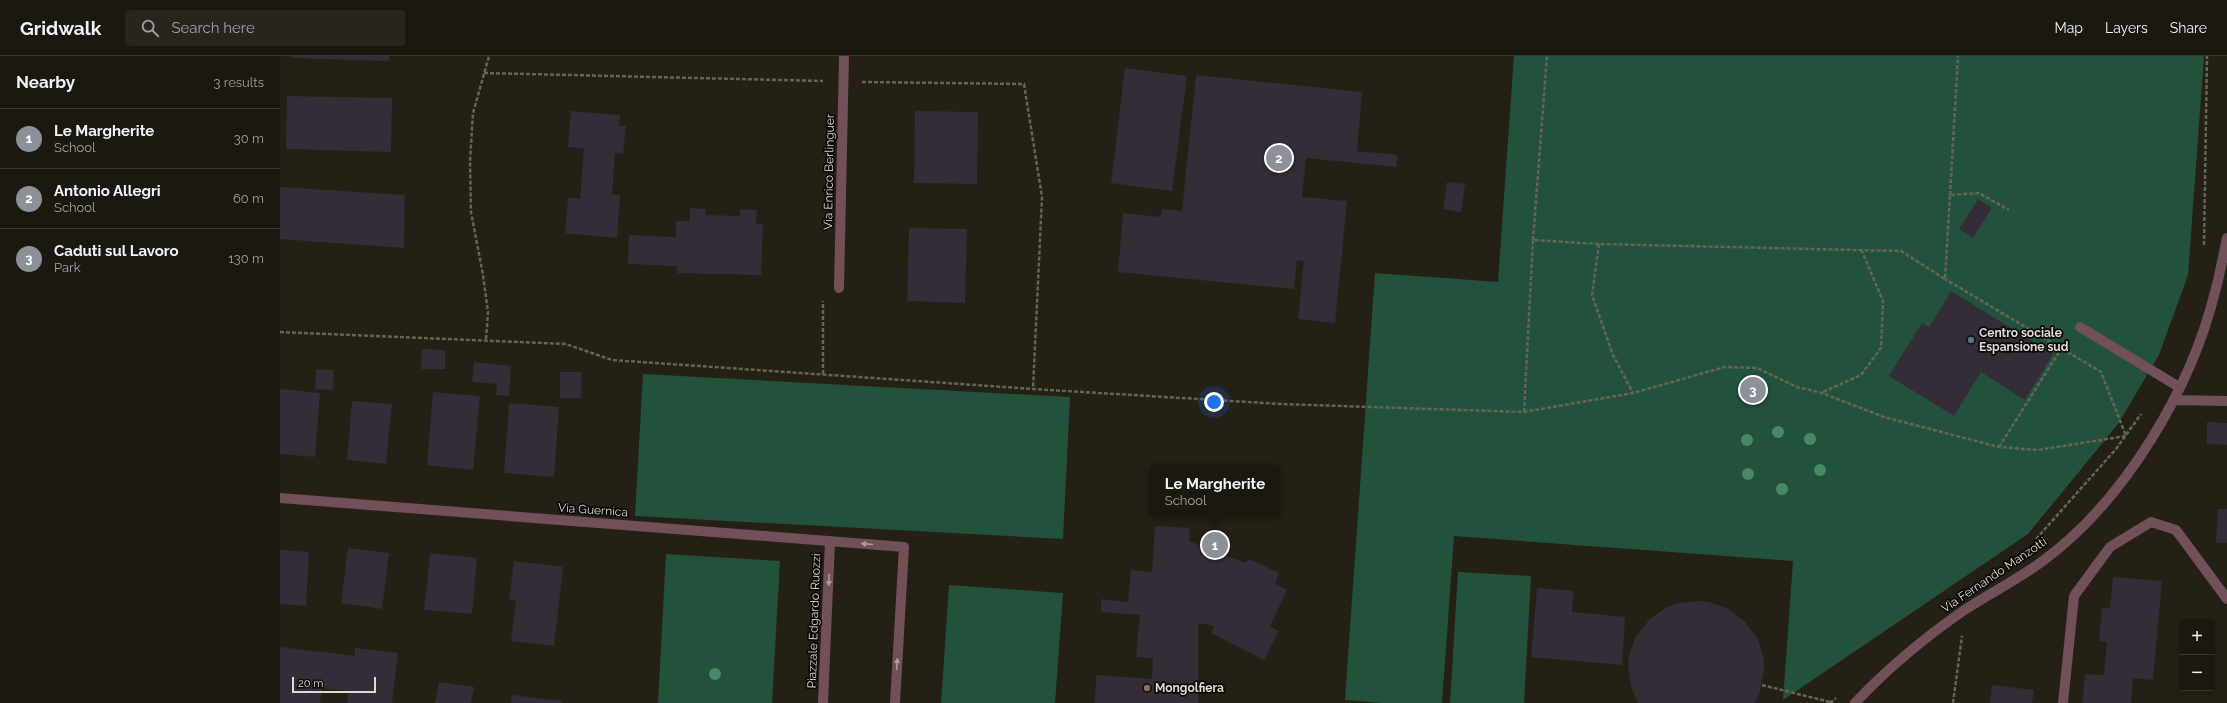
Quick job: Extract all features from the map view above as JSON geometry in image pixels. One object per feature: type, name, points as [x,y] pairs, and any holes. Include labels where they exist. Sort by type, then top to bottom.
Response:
[{"type":"street","name":"Via Enrico Berlinguer","points":[[839,288],[844,56]]},
{"type":"street","name":"Via Fernando Manzotti","points":[[1855,703],[1885,672],[1965,610],[2045,559],[2098,511],[2129,473],[2174,400],[2197,349],[2215,294],[2227,238]]},
{"type":"street","points":[[2080,327],[2179,387]]},
{"type":"street","points":[[2174,400],[2227,401]]},
{"type":"street","name":"Via Guernica","points":[[280,498],[904,547],[895,703]]},
{"type":"street","points":[[2063,703],[2074,596],[2110,547],[2132,532],[2151,522],[2176,530],[2227,599]]},
{"type":"street","name":"Piazzale Edgardo Ruozzi","points":[[823,703],[830,541]]},
{"type":"path","points":[[486,339],[488,312],[483,274],[471,212],[470,161],[473,113],[489,56]]},
{"type":"path","points":[[1524,412],[1533,240],[1547,56]]},
{"type":"path","points":[[1945,279],[1958,56]]},
{"type":"path","points":[[2204,247],[2207,56]]},
{"type":"path","points":[[1950,195],[1979,193],[2009,210]]},
{"type":"path","points":[[1533,240],[1599,244],[1861,248],[1901,251],[2101,372],[2126,436]]},
{"type":"path","points":[[1599,244],[1592,295],[1613,355],[1633,393]]},
{"type":"path","points":[[1822,393],[1861,375],[1881,348],[1883,301],[1861,248]]},
{"type":"path","points":[[823,374],[823,298],[839,288]]},
{"type":"path","points":[[1999,447],[2076,325],[2080,327]]},
{"type":"path","points":[[280,332],[486,339],[566,344],[612,360],[1281,404],[1524,412],[1633,393],[1725,367],[1758,368],[1797,387],[1822,393],[1884,417],[1999,447],[2038,450],[2126,436]]},
{"type":"path","points":[[2033,542],[2116,449],[2145,408]]},
{"type":"path","points":[[1953,703],[1965,610]]},
{"type":"path","points":[[1762,685],[1831,703],[1836,697]]},
{"type":"green space","points":[[1514,56],[2204,56],[2188,275],[2159,355],[2118,424],[2028,534],[1783,700],[1793,561],[1454,536],[1442,703],[1382,703],[1345,700],[1375,273],[1498,282]]},
{"type":"green space","points":[[643,374],[1070,397],[1063,539],[635,516]]},
{"type":"green space","points":[[666,554],[780,561],[772,703],[658,703]]},
{"type":"green space","points":[[1458,572],[1531,576],[1524,703],[1450,703]]},
{"type":"green space","points":[[949,585],[1063,593],[1055,703],[941,703]]},
{"type":"building","points":[[291,56],[389,56],[389,61],[291,58]]},
{"type":"building","points":[[1125,68],[1187,76],[1172,191],[1111,183]]},
{"type":"building","points":[[1196,75],[1362,92],[1357,151],[1398,155],[1396,167],[1306,158],[1302,197],[1347,201],[1335,323],[1298,319],[1304,261],[1297,260],[1294,289],[1118,272],[1123,213],[1161,217],[1162,209],[1182,211]]},
{"type":"building","points":[[287,96],[392,98],[391,152],[286,149]]},
{"type":"building","points":[[571,111],[620,115],[619,126],[626,126],[623,154],[615,153],[612,194],[620,195],[617,238],[565,233],[568,198],[580,199],[584,148],[568,147]]},
{"type":"building","points":[[915,111],[978,112],[977,184],[914,183]]},
{"type":"building","points":[[1447,182],[1465,184],[1461,212],[1443,209]]},
{"type":"building","points":[[280,187],[405,195],[404,248],[280,239]]},
{"type":"building","points":[[1978,199],[1992,208],[1973,238],[1959,229]]},
{"type":"building","points":[[690,208],[706,209],[705,215],[740,216],[740,209],[757,210],[756,224],[763,223],[761,275],[677,273],[677,266],[628,264],[629,235],[676,237],[676,221],[690,221]]},
{"type":"building","points":[[909,228],[967,229],[965,303],[907,301]]},
{"type":"building","name":"Centro sociale Espansione sud","points":[[1951,291],[2053,354],[2025,400],[1981,372],[1954,416],[1889,376],[1922,323],[1929,327]]},
{"type":"building","points":[[422,349],[445,350],[445,369],[421,369]]},
{"type":"building","points":[[474,362],[511,366],[509,396],[496,395],[497,384],[472,382]]},
{"type":"building","points":[[316,369],[334,370],[333,390],[315,389]]},
{"type":"building","points":[[560,372],[582,372],[581,398],[560,398]]},
{"type":"building","points":[[280,389],[320,393],[315,457],[280,454]]},
{"type":"building","points":[[433,392],[480,396],[473,470],[427,465]]},
{"type":"building","points":[[352,401],[392,404],[386,464],[347,460]]},
{"type":"building","points":[[509,403],[559,407],[554,477],[504,473]]},
{"type":"building","points":[[2207,422],[2227,423],[2227,445],[2207,444]]},
{"type":"building","points":[[2218,509],[2227,509],[2227,543],[2216,543]]},
{"type":"building","points":[[1155,526],[1190,528],[1189,541],[1246,563],[1249,559],[1279,573],[1275,584],[1287,590],[1270,626],[1279,631],[1264,660],[1211,633],[1214,626],[1198,623],[1198,703],[1095,703],[1096,675],[1152,679],[1153,658],[1136,657],[1140,615],[1101,612],[1101,599],[1128,602],[1131,570],[1152,572]]},
{"type":"building","points":[[348,548],[389,553],[382,609],[341,603]]},
{"type":"building","points":[[280,550],[309,552],[306,606],[280,604]]},
{"type":"building","points":[[430,553],[477,558],[472,614],[424,610]]},
{"type":"building","points":[[514,561],[563,567],[554,646],[511,641],[516,601],[509,600]]},
{"type":"building","points":[[2113,577],[2162,581],[2153,680],[2133,678],[2131,703],[2082,703],[2085,674],[2104,675],[2107,642],[2099,641],[2102,608],[2110,608]]},
{"type":"building","points":[[1537,588],[1574,591],[1572,612],[1625,617],[1622,665],[1531,657]]},
{"type":"building","points":[[1698,601],[1709,602],[1729,609],[1745,622],[1758,639],[1764,660],[1764,670],[1760,691],[1756,701],[1754,703],[1638,703],[1631,687],[1628,666],[1629,656],[1636,636],[1650,619],[1667,607],[1677,603]]},
{"type":"building","points":[[280,647],[355,656],[355,648],[398,653],[392,703],[347,703],[348,691],[322,688],[320,703],[280,703]]},
{"type":"building","points":[[439,682],[474,687],[471,703],[435,703]]},
{"type":"building","points":[[1992,685],[2034,690],[2032,703],[1990,703]]},
{"type":"building","points":[[512,695],[562,701],[562,703],[511,703]]},
{"type":"place","name":"Antonio Allegri","points":[[1279,158]]},
{"type":"place","name":"Centro sociale Espansione sud","points":[[1971,340]]},
{"type":"place","name":"Caduti sul Lavoro","points":[[1753,390]]},
{"type":"place","name":"Le Margherite","points":[[1215,545]]},
{"type":"place","name":"Mongolfiera","points":[[1147,688]]}]
